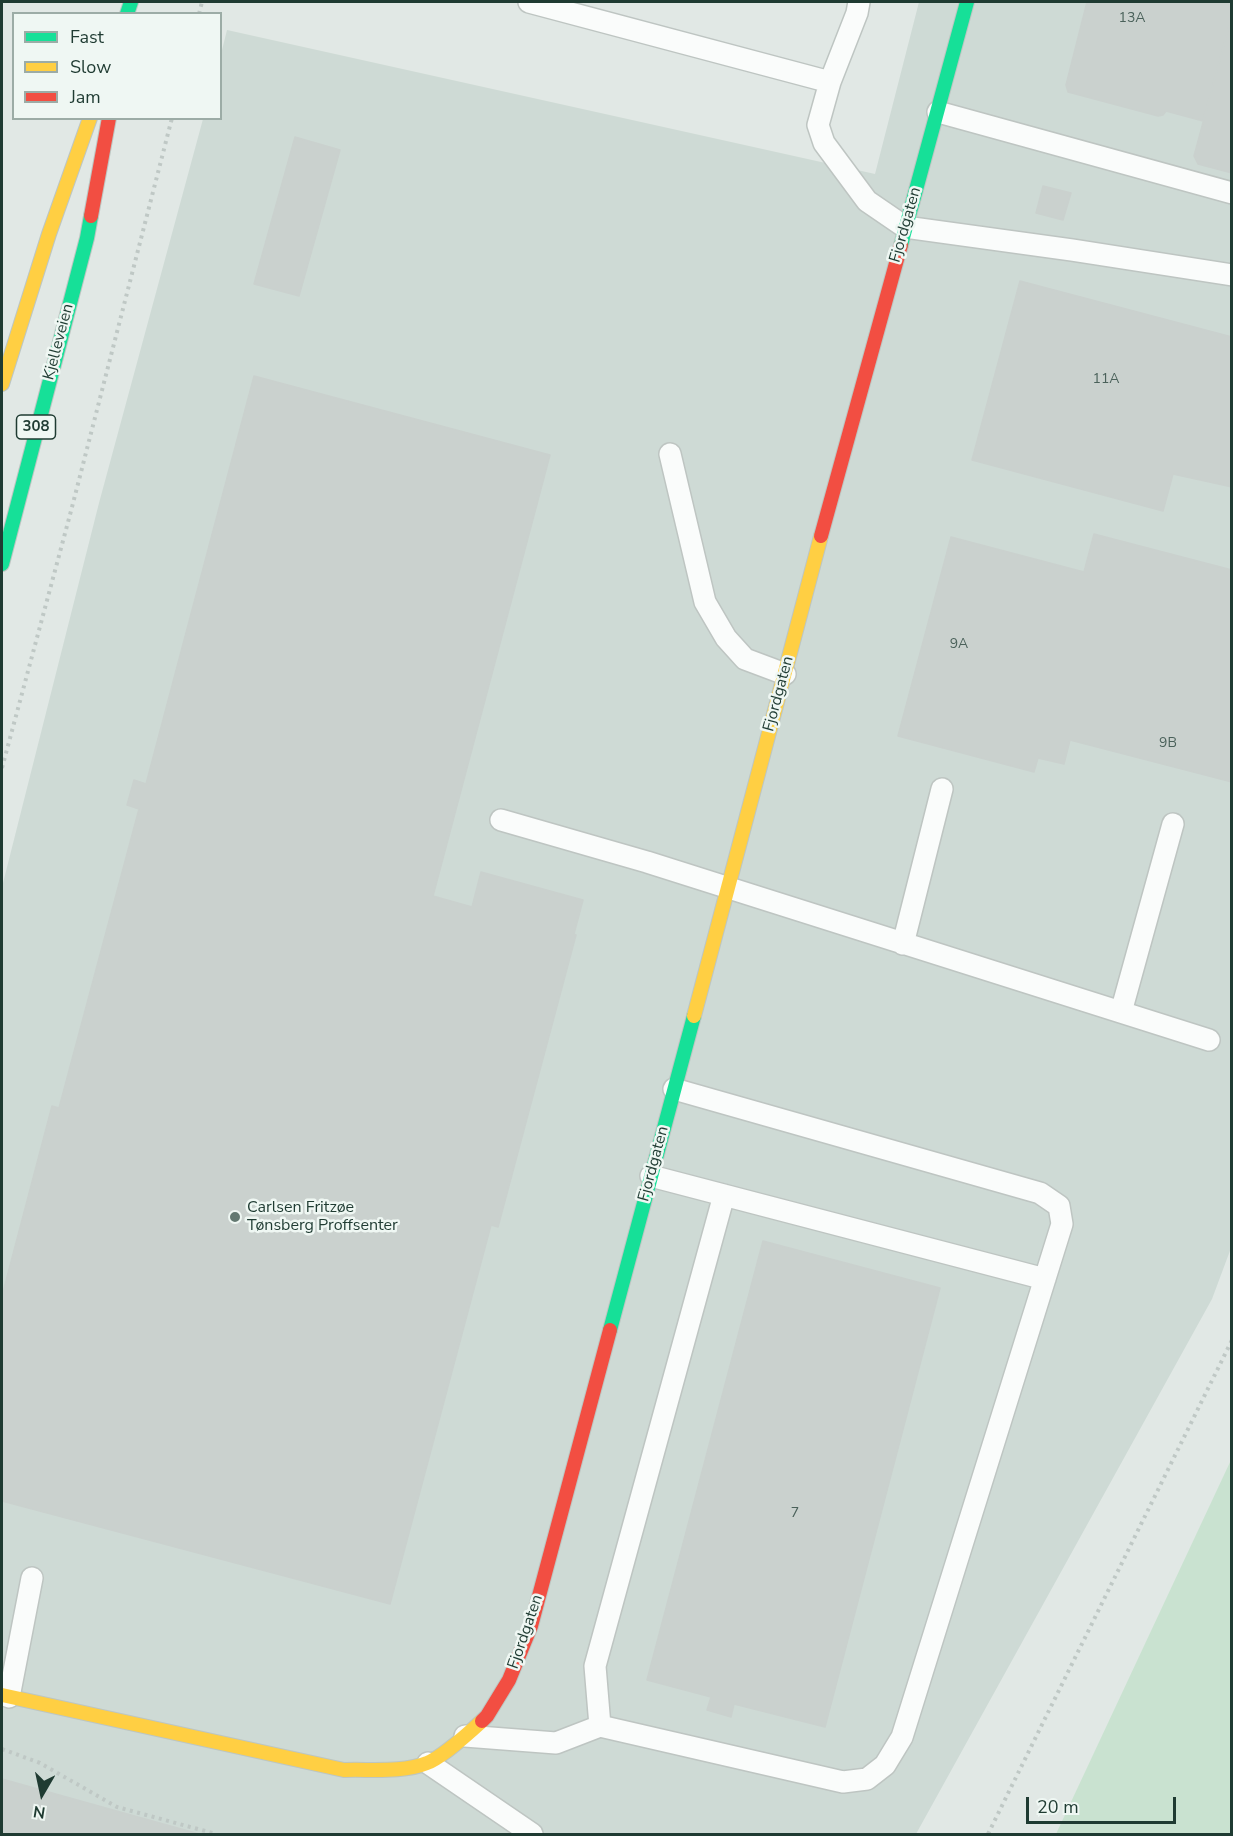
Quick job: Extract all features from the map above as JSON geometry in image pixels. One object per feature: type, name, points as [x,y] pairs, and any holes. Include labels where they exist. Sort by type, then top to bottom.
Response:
[{"type":"street","name":"Fjordgaten","points":[[5,1696],[344,1770],[398,1769],[428,1763],[465,1736],[487,1716],[509,1680],[531,1626],[966,2]]},
{"type":"street","points":[[2,384],[49,234],[89,120]]},
{"type":"street","name":"Kjelleveien","points":[[2,564],[87,238],[110,120]]},
{"type":"lane","points":[[529,2],[830,82]]},
{"type":"lane","points":[[859,2],[857,13],[830,82],[818,125],[824,143],[867,201],[905,227],[1232,275]]},
{"type":"lane","points":[[938,112],[1232,193]]},
{"type":"lane","points":[[670,454],[705,602],[726,638],[745,659],[785,674]]},
{"type":"lane","points":[[903,944],[942,789]]},
{"type":"lane","points":[[501,820],[728,888],[1209,1040]]},
{"type":"lane","points":[[1121,1012],[1173,824]]},
{"type":"lane","points":[[465,1736],[556,1743],[600,1726],[843,1782],[867,1779],[885,1765],[902,1737],[1062,1224],[1059,1206],[1040,1193],[674,1089]]},
{"type":"lane","points":[[651,1176],[1045,1279]]},
{"type":"lane","points":[[600,1726],[595,1666],[724,1195]]},
{"type":"lane","points":[[5,1696],[32,1578]]},
{"type":"lane","points":[[428,1763],[531,1834]]},
{"type":"path","points":[[2,768],[171,120]]},
{"type":"path","points":[[988,1834],[1232,1340]]},
{"type":"path","points":[[2,1749],[40,1763],[117,1807],[216,1834]]},
{"type":"shaded area","points":[[919,2],[1231,2],[1231,1248],[1212,1299],[916,1834],[2,1834],[2,887],[99,503],[203,120],[222,120],[222,50],[227,30],[875,174]]},
{"type":"green space","points":[[1231,1460],[1231,1834],[1056,1834]]},
{"type":"building","points":[[1087,2],[1232,2],[1232,15],[1203,121],[1166,111],[1163,115],[1158,116],[1068,92],[1066,85]]},
{"type":"building","points":[[1232,15],[1232,173],[1198,164],[1194,156]]},
{"type":"building","points":[[295,137],[340,150],[299,296],[254,284]]},
{"type":"building","points":[[1043,186],[1071,193],[1063,220],[1036,213]]},
{"type":"building","points":[[1020,281],[1232,337],[1232,487],[1173,474],[1163,511],[972,460]]},
{"type":"building","points":[[254,376],[550,455],[433,896],[472,907],[481,872],[583,900],[574,934],[576,935],[498,1227],[491,1225],[390,1604],[2,1501],[2,1296],[52,1106],[59,1108],[139,809],[127,805],[134,780],[146,784]]},
{"type":"building","points":[[1094,534],[1232,570],[1232,782],[1070,740],[1064,764],[1038,758],[1034,772],[898,736],[951,537],[1084,572]]},
{"type":"building","points":[[763,1241],[940,1288],[825,1727],[734,1704],[731,1717],[707,1710],[711,1697],[647,1680]]},
{"type":"building","points":[[2,1779],[199,1834],[2,1834]]},
{"type":"traffic: fast","points":[[128,12],[131,2]]},
{"type":"traffic: fast","points":[[901,245],[967,2]]},
{"type":"traffic: fast","points":[[2,564],[91,216]]},
{"type":"traffic: fast","points":[[610,1330],[694,1016]]},
{"type":"traffic: slow","points":[[2,384],[49,234],[89,120]]},
{"type":"traffic: slow","points":[[694,1016],[821,536]]},
{"type":"traffic: slow","points":[[2,1695],[344,1770],[397,1769],[427,1763],[463,1738],[482,1721]]},
{"type":"traffic: jam","points":[[91,216],[109,120]]},
{"type":"traffic: jam","points":[[821,536],[901,245]]},
{"type":"traffic: jam","points":[[482,1721],[509,1680],[531,1626],[610,1330]]},
{"type":"place","name":"Carlsen Fritzøe Tønsberg Proffsenter","points":[[235,1217]]}]
